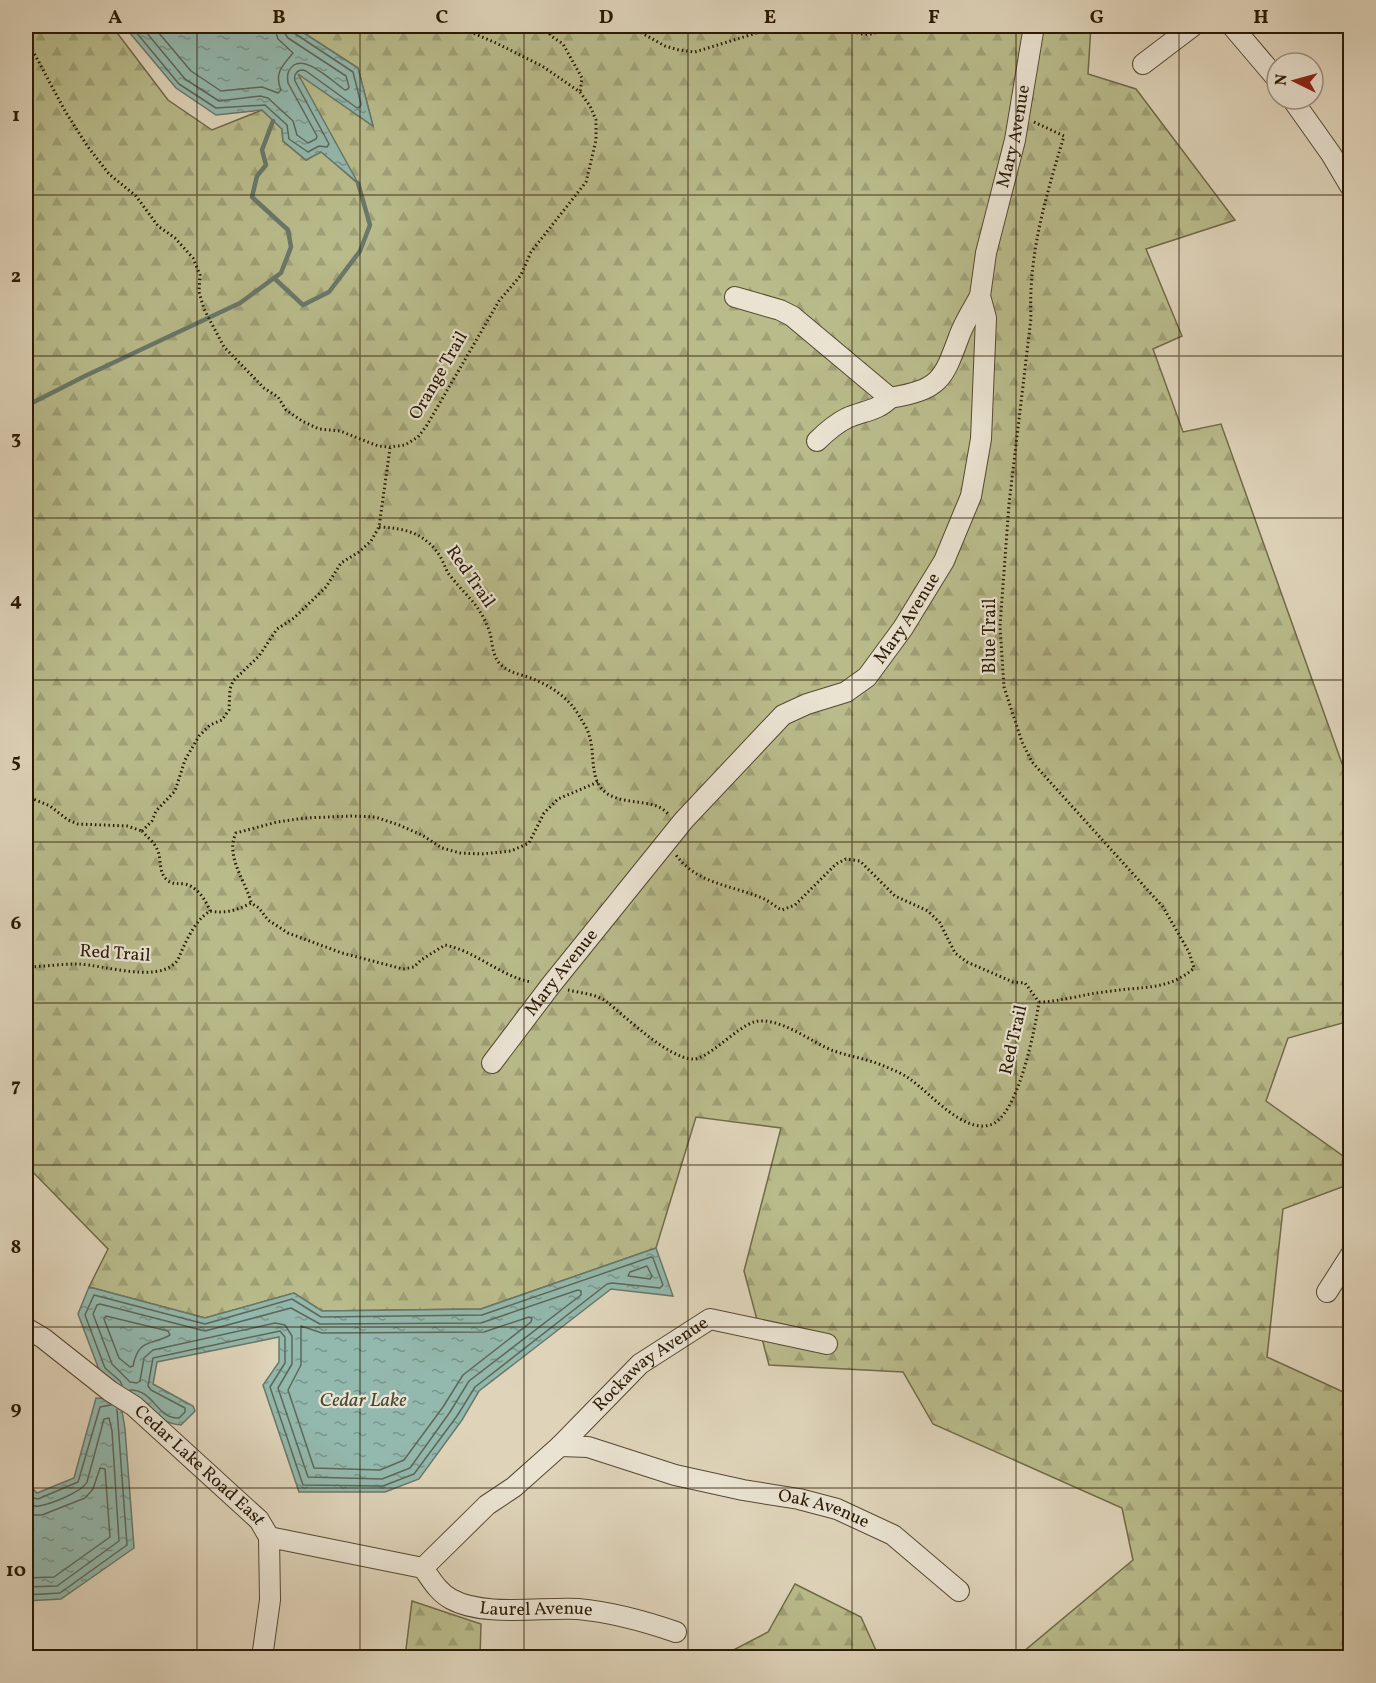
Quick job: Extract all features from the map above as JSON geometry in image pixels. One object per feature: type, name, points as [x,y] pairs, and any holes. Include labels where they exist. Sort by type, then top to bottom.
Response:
[{"type":"street","name":"Mary Avenue","points":[[492,1063],[551,985],[674,832],[761,737],[783,716],[807,704],[846,692],[867,677],[903,628],[944,561],[970,496],[981,439],[986,318],[980,296],[986,253],[1015,140],[1034,26]]},
{"type":"street","points":[[1143,64],[1193,26]]},
{"type":"street","points":[[1232,26],[1265,65]]},
{"type":"street","points":[[1301,111],[1350,186]]},
{"type":"street","points":[[817,441],[828,429],[848,417],[883,406],[890,398],[912,394],[936,383],[949,365],[964,324],[980,296]]},
{"type":"street","points":[[735,297],[780,310],[792,316],[890,398]]},
{"type":"street","points":[[1327,1292],[1350,1256]]},
{"type":"street","name":"Rockaway Avenue","points":[[417,1567],[487,1504],[514,1487],[560,1446],[640,1364],[710,1320],[827,1344]]},
{"type":"street","name":"Cedar Lake Road East","points":[[26,1328],[44,1338],[110,1391],[134,1406],[259,1520],[269,1537],[270,1600],[261,1658]]},
{"type":"street","name":"Oak Avenue","points":[[560,1446],[588,1448],[667,1473],[743,1490],[799,1499],[837,1509],[893,1535],[959,1591]]},
{"type":"street","points":[[269,1537],[417,1567]]},
{"type":"street","name":"Laurel Avenue","points":[[417,1567],[451,1599],[469,1605],[488,1608],[577,1609],[650,1623],[676,1632]]},
{"type":"path","name":"Orange Trail","points":[[390,447],[405,445],[418,437],[428,425],[499,301],[521,275],[531,252],[586,182],[596,140],[596,120],[580,92],[542,66],[466,30],[446,26]]},
{"type":"path","points":[[545,26],[551,36],[563,44],[582,78],[580,92]]},
{"type":"path","points":[[628,26],[665,46],[695,52],[779,26]]},
{"type":"path","points":[[845,26],[863,35],[878,33],[888,26]]},
{"type":"path","points":[[26,38],[65,111],[88,147],[109,174],[136,196],[158,226],[175,238],[192,258],[200,275],[199,292],[204,309],[224,347],[264,388],[278,397],[286,410],[302,422],[320,429],[340,431],[378,446],[390,447],[379,527],[371,540],[359,552],[341,563],[326,587],[294,618],[277,628],[259,656],[233,681],[230,689],[229,710],[222,720],[210,725],[199,736],[185,760],[175,790],[156,810],[152,820],[142,831]]},
{"type":"path","name":"Blue Trail","points":[[1020,109],[1027,117],[1064,136],[1034,250],[1030,291],[1031,318],[1009,504],[1000,626],[1004,687],[1018,731],[1032,762],[1163,908],[1190,952],[1194,968],[1187,975],[1160,986],[1053,1002],[1039,1002]]},
{"type":"path","name":"Red Trail","points":[[251,903],[259,908],[268,920],[288,933],[366,960],[403,969],[414,967],[445,945],[458,948],[493,967],[527,981],[551,985],[606,1001],[617,1012],[679,1056],[693,1059],[703,1057],[741,1028],[755,1021],[776,1023],[834,1051],[888,1067],[909,1078],[969,1125],[989,1126],[1001,1120],[1010,1106],[1028,1056],[1039,1002],[1025,983],[1013,982],[967,962],[955,953],[940,923],[928,911],[895,896],[861,861],[846,859],[836,864],[795,905],[782,910],[766,899],[720,885],[699,876],[684,866],[675,854],[672,821],[664,810],[647,804],[617,799],[602,790],[595,776],[589,735],[581,717],[570,702],[541,682],[514,673],[501,665],[494,655],[490,632],[478,607],[447,572],[437,551],[414,532],[399,528],[379,527]]},
{"type":"path","points":[[26,796],[50,806],[68,820],[78,824],[127,826],[142,831],[156,847],[163,876],[170,882],[186,884],[200,893],[207,901],[210,911],[225,913],[251,903],[232,851],[236,833],[277,822],[304,818],[375,817],[422,835],[442,848],[460,853],[482,854],[511,851],[529,843],[544,813],[558,799],[598,782]]},
{"type":"path","name":"Red Trail","points":[[26,965],[32,967],[81,964],[149,973],[162,970],[172,966],[180,958],[200,918],[210,911]]},
{"type":"green space","points":[[26,26],[112,26],[168,100],[212,130],[262,110],[282,129],[283,141],[306,160],[321,151],[356,182],[297,73],[373,126],[358,68],[293,26],[1091,26],[1088,74],[1136,89],[1235,220],[1146,249],[1182,336],[1153,349],[1183,432],[1221,424],[1350,786],[1344,851],[1350,853],[1350,1021],[1288,1038],[1266,1101],[1350,1161],[1350,1184],[1283,1209],[1267,1357],[1350,1395],[1350,1657],[1017,1657],[1133,1560],[1122,1508],[933,1424],[903,1372],[769,1365],[744,1271],[781,1128],[696,1117],[656,1248],[481,1309],[322,1311],[294,1293],[205,1318],[89,1287],[108,1249],[26,1165]]},
{"type":"green space","points":[[795,1584],[861,1617],[879,1657],[720,1657],[768,1632]]},
{"type":"green space","points":[[412,1601],[481,1624],[480,1657],[405,1657]]},
{"type":"water","points":[[124,26],[293,26],[358,68],[373,126],[298,74],[358,183],[321,152],[306,160],[283,141],[282,129],[262,110],[216,115],[176,88]]},
{"type":"water","name":"Cedar Lake","points":[[656,1248],[673,1296],[611,1289],[479,1391],[462,1420],[419,1479],[385,1492],[299,1492],[263,1385],[279,1362],[279,1337],[157,1362],[153,1384],[193,1406],[195,1411],[181,1425],[172,1423],[159,1417],[145,1403],[131,1396],[122,1411],[134,1548],[61,1599],[26,1601],[26,1482],[37,1493],[74,1478],[96,1398],[110,1399],[78,1314],[89,1287],[205,1318],[294,1293],[322,1311],[481,1309]]},
{"type":"waterway","points":[[26,406],[240,303],[281,273],[291,247],[288,230],[252,197],[257,176],[266,165],[262,150],[273,121]]},
{"type":"waterway","points":[[274,278],[303,305],[329,292],[360,251],[370,225],[358,183]]}]
